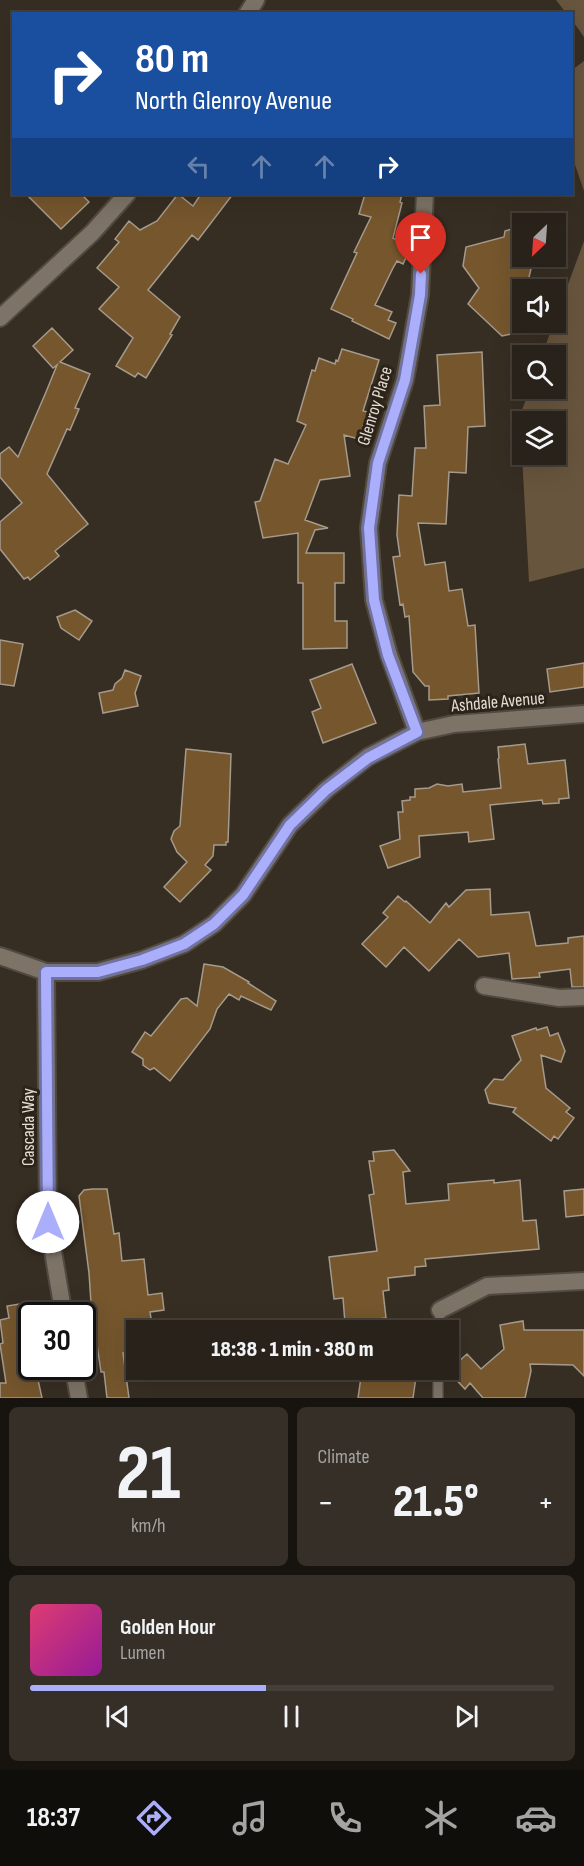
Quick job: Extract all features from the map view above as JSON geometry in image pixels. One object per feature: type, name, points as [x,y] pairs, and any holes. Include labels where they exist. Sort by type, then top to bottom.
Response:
[{"type":"street","points":[[0,318],[92,233],[126,195]]},
{"type":"street","name":"Glenroy Place","points":[[417,732],[388,655],[374,600],[369,528],[378,463],[405,380],[420,295],[425,195]]},
{"type":"street","name":"Ashdale Avenue","points":[[0,956],[46,972],[98,972],[142,960],[184,944],[214,924],[243,895],[290,825],[326,790],[368,758],[417,732],[454,724],[584,714]]},
{"type":"street","name":"Cascada Way","points":[[46,972],[48,1222],[62,1302]]},
{"type":"street","points":[[484,986],[559,998],[584,997]]},
{"type":"street","points":[[440,1310],[487,1286],[584,1281]]},
{"type":"street","points":[[76,1380],[79,1398]]},
{"type":"lane","points":[[440,1310],[440,1320]]},
{"type":"lane","points":[[438,1380],[438,1398]]},
{"type":"shaded area","points":[[556,0],[584,0],[584,37],[573,21],[573,12],[565,12]]},
{"type":"shaded area","points":[[584,61],[584,191],[573,159],[573,69]]},
{"type":"shaded area","points":[[584,241],[584,568],[529,582],[523,465],[566,465],[566,411],[522,411],[526,399],[566,399],[566,345],[546,345],[550,333],[566,333],[566,290]]},
{"type":"building","points":[[27,195],[82,195],[89,202],[61,229]]},
{"type":"building","points":[[177,195],[193,206],[200,195],[232,195],[198,240],[192,235],[148,290],[180,317],[146,378],[138,373],[135,377],[116,366],[133,338],[99,309],[119,287],[97,268],[119,242],[115,239],[129,221],[140,230],[157,221]]},
{"type":"building","points":[[365,195],[402,195],[400,202],[402,203],[393,238],[411,247],[403,264],[397,261],[375,305],[392,312],[388,320],[396,323],[389,339],[331,309],[371,217],[359,214]]},
{"type":"building","points":[[512,229],[512,267],[531,267],[529,279],[512,279],[512,333],[516,333],[502,336],[468,304],[479,288],[463,266],[466,247],[504,237],[505,231]]},
{"type":"building","points":[[52,328],[73,350],[60,362],[90,374],[75,408],[79,409],[70,430],[67,429],[47,474],[88,524],[55,551],[59,556],[30,580],[28,577],[24,579],[0,549],[0,522],[22,503],[0,477],[0,454],[9,447],[18,457],[46,392],[57,365],[53,368],[33,346]]},
{"type":"building","points":[[342,349],[379,360],[363,411],[368,412],[359,439],[344,435],[350,476],[320,480],[305,520],[328,528],[315,530],[306,553],[344,553],[344,583],[335,583],[335,621],[347,621],[347,648],[303,649],[303,583],[298,583],[298,533],[263,538],[255,502],[260,501],[275,459],[288,464],[306,425],[297,421],[312,370],[315,371],[319,358],[335,364]]},
{"type":"building","points":[[482,352],[485,426],[468,427],[466,473],[449,472],[446,524],[418,523],[425,565],[445,562],[449,591],[462,589],[468,626],[475,625],[479,693],[429,700],[429,686],[425,686],[413,672],[409,616],[405,617],[403,604],[400,605],[393,557],[400,556],[397,535],[399,495],[412,496],[415,448],[426,448],[424,406],[440,405],[437,355]]},
{"type":"building","points":[[75,610],[92,621],[79,640],[61,628],[57,617]]},
{"type":"building","points":[[0,640],[23,644],[14,686],[0,684]]},
{"type":"building","points":[[584,663],[584,687],[550,692],[547,669]]},
{"type":"building","points":[[352,664],[376,723],[323,743],[312,712],[321,708],[310,680]]},
{"type":"building","points":[[125,670],[141,676],[135,693],[138,706],[103,713],[99,693],[113,690]]},
{"type":"building","points":[[525,744],[528,764],[565,760],[569,798],[559,799],[559,803],[543,804],[542,800],[490,805],[494,839],[469,842],[468,832],[419,836],[420,857],[388,868],[380,846],[400,839],[398,812],[403,812],[402,801],[415,797],[415,789],[429,788],[437,784],[448,786],[462,784],[463,792],[501,788],[498,747]]},
{"type":"building","points":[[186,749],[231,754],[228,842],[226,845],[214,845],[213,856],[205,865],[211,870],[180,902],[164,887],[187,862],[177,852],[171,839],[174,831],[180,826]]},
{"type":"building","points":[[490,889],[491,915],[529,912],[536,946],[568,943],[568,938],[584,936],[584,987],[572,987],[570,969],[539,973],[540,977],[512,979],[509,953],[478,957],[459,939],[429,971],[404,947],[386,967],[362,944],[388,917],[383,913],[398,896],[430,923],[446,903],[449,907],[466,890]]},
{"type":"building","points":[[204,964],[223,967],[276,1001],[271,1010],[241,996],[239,1000],[229,994],[217,1009],[210,1029],[170,1081],[154,1068],[150,1070],[143,1065],[143,1059],[132,1052],[145,1032],[151,1036],[181,999],[187,998],[197,1006]]},
{"type":"building","points":[[547,1027],[550,1036],[558,1033],[565,1051],[561,1062],[541,1055],[546,1088],[570,1108],[566,1112],[574,1118],[558,1139],[554,1136],[551,1141],[513,1112],[516,1108],[489,1103],[485,1090],[494,1079],[503,1080],[521,1060],[512,1036]]},
{"type":"building","points":[[394,1150],[410,1171],[403,1172],[406,1204],[449,1200],[448,1184],[520,1180],[523,1221],[536,1220],[539,1249],[425,1259],[426,1266],[415,1267],[415,1275],[388,1278],[389,1290],[383,1291],[386,1318],[345,1320],[343,1298],[334,1299],[329,1257],[377,1251],[369,1195],[374,1194],[369,1161],[374,1161],[373,1152]]},
{"type":"building","points":[[107,1189],[114,1234],[119,1233],[122,1261],[144,1259],[148,1295],[162,1293],[164,1310],[150,1312],[151,1320],[126,1320],[126,1353],[123,1353],[129,1398],[107,1398],[104,1372],[101,1372],[96,1338],[96,1302],[91,1302],[79,1196],[84,1190]]},
{"type":"building","points":[[584,1189],[584,1215],[566,1217],[564,1191]]},
{"type":"building","points":[[18,1304],[18,1380],[38,1380],[42,1398],[0,1398],[0,1383],[6,1383],[0,1344],[3,1343],[0,1320],[9,1318],[7,1306]]},
{"type":"building","points":[[523,1321],[524,1330],[584,1330],[584,1376],[573,1365],[530,1364],[531,1371],[525,1398],[483,1398],[470,1383],[465,1389],[456,1380],[459,1380],[459,1361],[467,1354],[481,1369],[504,1349],[500,1325]]},
{"type":"building","points":[[361,1380],[416,1380],[413,1398],[358,1398]]},
{"type":"route","points":[[48,1222],[46,972],[98,972],[142,960],[184,944],[214,924],[243,895],[290,825],[326,790],[368,758],[417,732],[388,655],[374,600],[369,528],[378,463],[405,380],[420,295],[421,274]]}]
